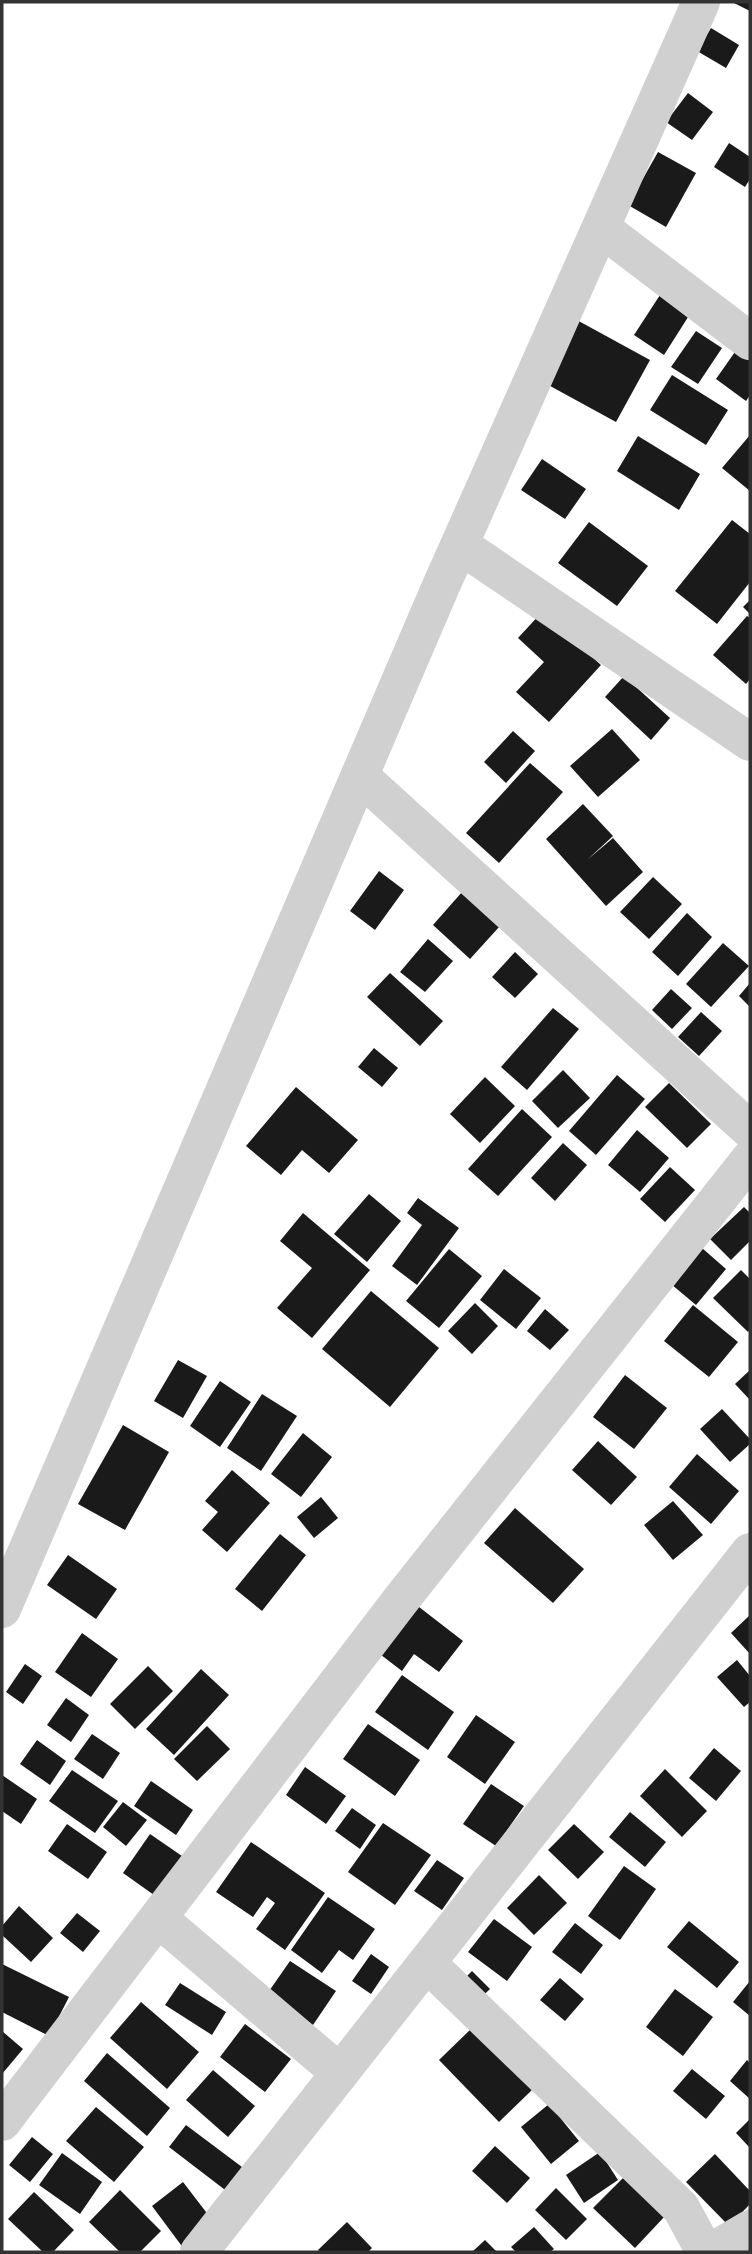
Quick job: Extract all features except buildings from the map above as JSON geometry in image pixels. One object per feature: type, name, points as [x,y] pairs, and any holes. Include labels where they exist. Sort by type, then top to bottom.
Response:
[{"type":"street","points":[[2,1609],[460,545],[701,2]]},
{"type":"street","points":[[601,229],[750,341]]},
{"type":"street","points":[[460,545],[750,742]]},
{"type":"street","points":[[360,776],[750,1130]]},
{"type":"street","points":[[2,2122],[400,1601],[750,1159]]},
{"type":"street","points":[[199,2252],[427,1963],[745,1571]]},
{"type":"street","points":[[158,1918],[340,2073]]},
{"type":"street","points":[[427,1963],[681,2208],[705,2252]]},
{"type":"street","points":[[711,2252],[750,2229]]}]
